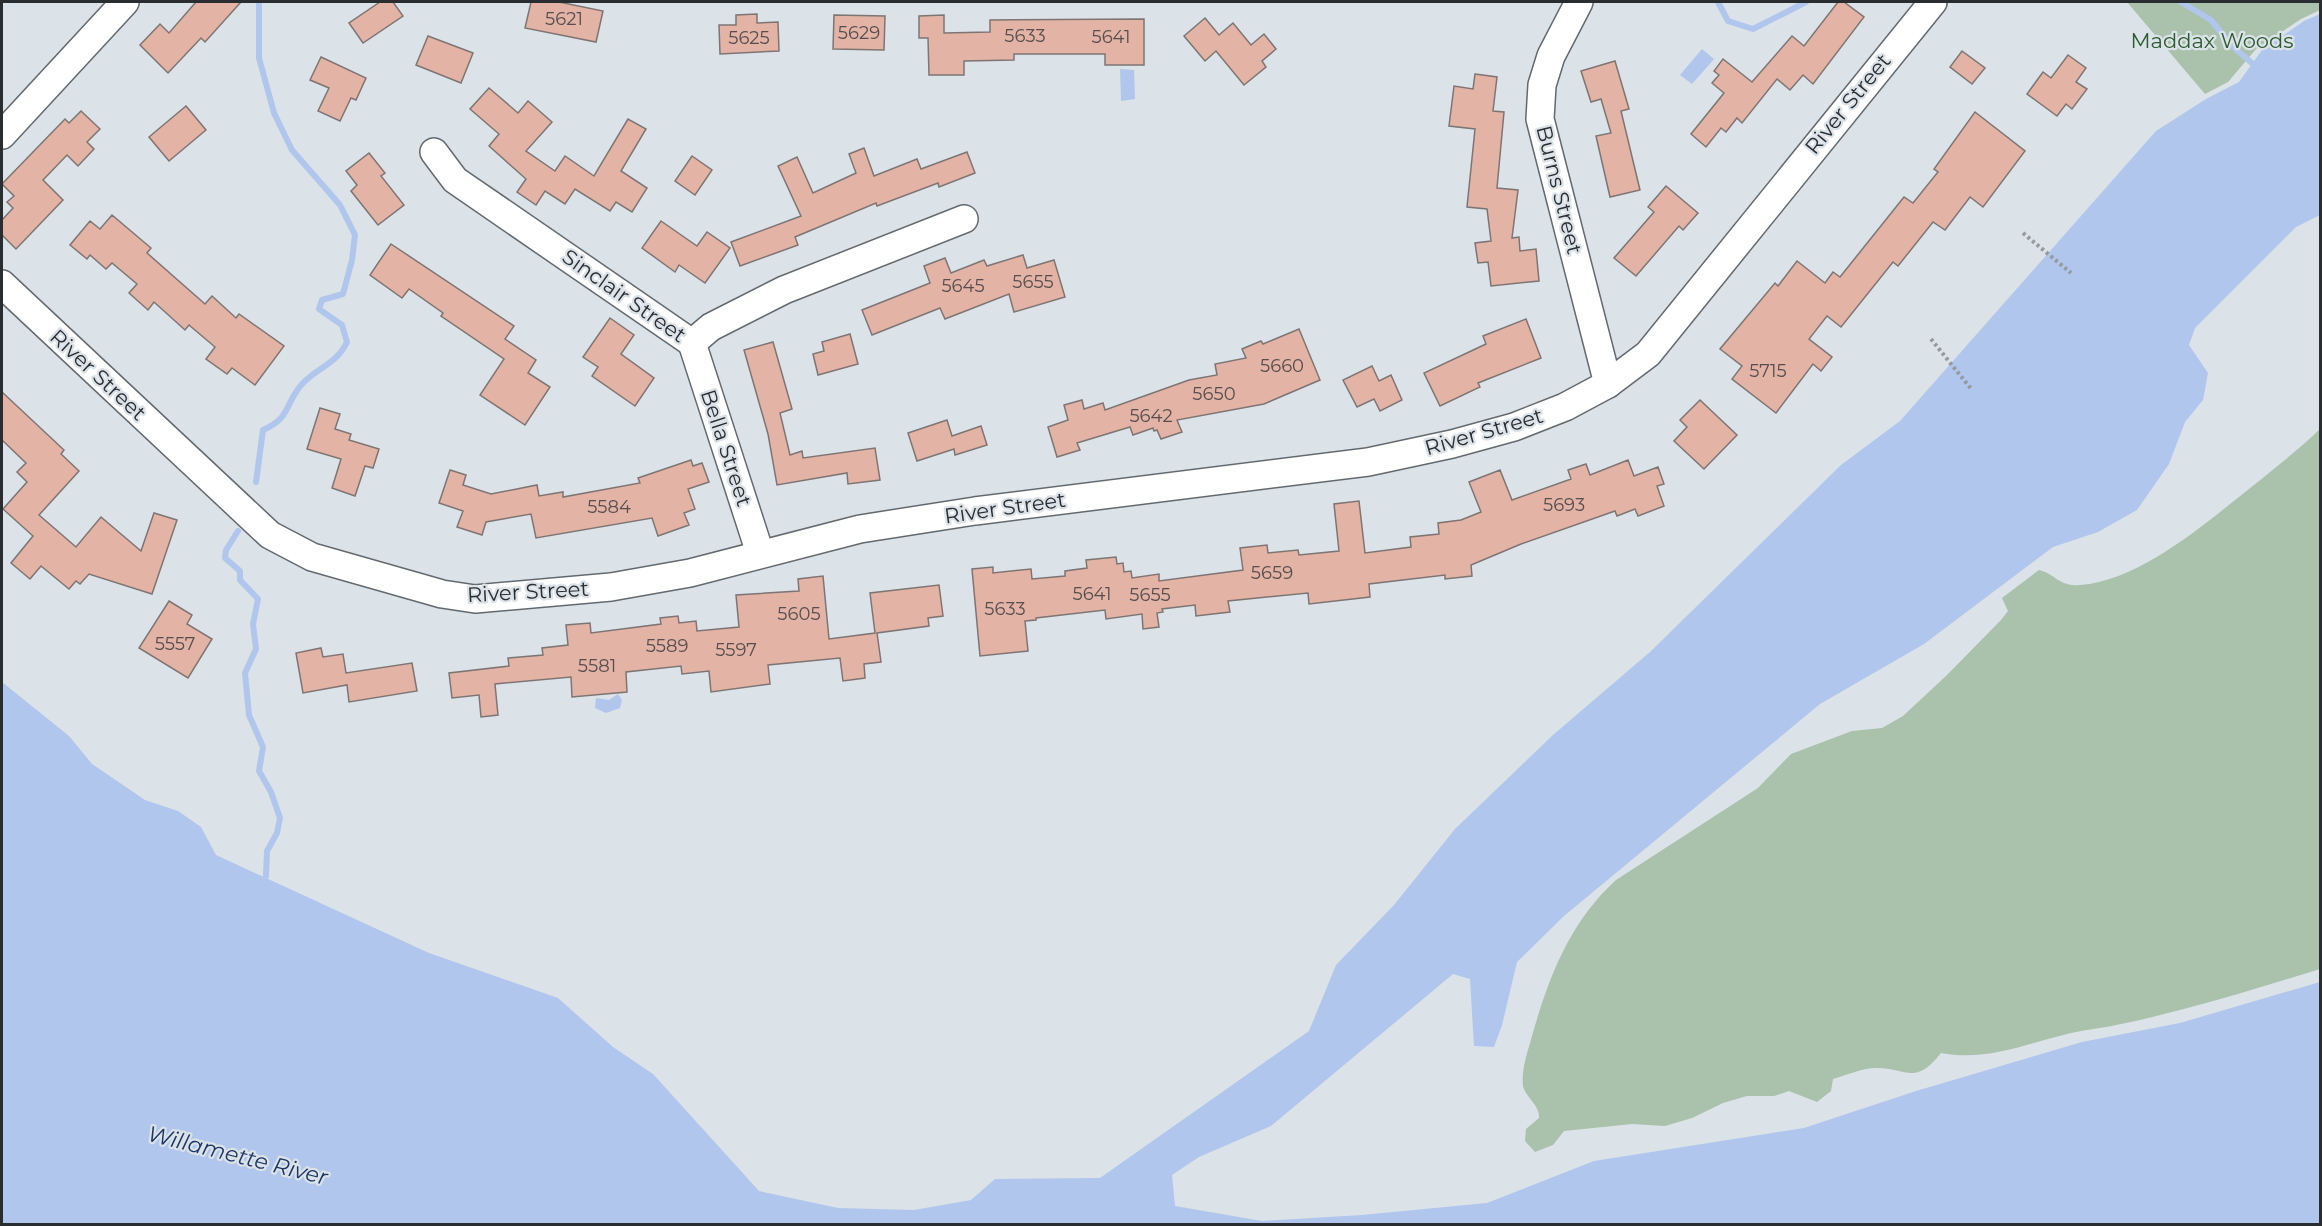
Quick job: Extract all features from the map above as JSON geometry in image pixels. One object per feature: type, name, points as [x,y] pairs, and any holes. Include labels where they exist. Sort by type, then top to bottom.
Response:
[{"type":"street","points":[[2,135],[125,2]]},
{"type":"street","name":"Burns Street","points":[[1579,2],[1551,56],[1542,85],[1540,119],[1608,384]]},
{"type":"street","name":"River Street","points":[[2,284],[270,535],[312,557],[441,594],[475,599],[611,587],[690,573],[760,553],[860,529],[975,511],[1368,462],[1514,428],[1565,407],[1608,384],[1648,354],[1933,2]]},
{"type":"street","name":"Sinclair Street","points":[[434,152],[455,180],[692,343],[711,327],[784,291],[964,219]]},
{"type":"street","name":"Bella Street","points":[[692,343],[760,553]]},
{"type":"path","points":[[2023,233],[2071,273]]},
{"type":"path","points":[[1930,339],[1972,390]]},
{"type":"green space","name":"Maddax Woods","points":[[2127,2],[2320,2],[2320,10],[2301,19],[2256,49],[2228,82],[2205,94]]},
{"type":"green space","points":[[2320,429],[2320,969],[2172,1012],[2071,1033],[2007,1050],[1974,1055],[1941,1053],[1924,1070],[1917,1072],[1910,1073],[1885,1068],[1859,1071],[1833,1079],[1831,1091],[1817,1102],[1789,1091],[1774,1096],[1747,1096],[1665,1126],[1632,1124],[1564,1131],[1553,1145],[1535,1152],[1525,1141],[1526,1129],[1539,1118],[1539,1113],[1524,1090],[1523,1073],[1546,992],[1563,951],[1574,932],[1600,896],[1616,880],[1758,788],[1791,754],[1852,731],[1882,728],[1903,716],[2001,620],[2008,611],[2002,598],[2039,570],[2067,584],[2080,585],[2123,574],[2144,564],[2204,524]]},
{"type":"water","name":"Willamette River","points":[[2320,14],[2320,215],[2296,227],[2195,328],[2189,345],[2208,373],[2203,400],[2185,422],[2169,464],[2137,510],[2098,532],[2053,547],[1924,644],[1820,704],[1564,916],[1517,962],[1502,1025],[1494,1047],[1474,1046],[1470,979],[1453,974],[1271,1126],[1199,1157],[1172,1175],[1175,1206],[1262,1221],[1362,1215],[1487,1203],[1594,1161],[1804,1128],[1916,1091],[2082,1042],[2180,1023],[2320,982],[2320,1224],[2,1224],[2,682],[69,736],[92,764],[145,800],[178,811],[201,827],[216,855],[429,953],[558,998],[613,1047],[653,1074],[759,1191],[838,1208],[914,1210],[971,1200],[995,1179],[1100,1178],[1309,1031],[1336,965],[1394,905],[1455,829],[1553,735],[1650,652],[1841,465],[1900,421],[2156,131],[2206,99],[2239,82],[2262,50],[2304,21]]},
{"type":"water","points":[[1702,49],[1714,59],[1692,84],[1680,75]]},
{"type":"water","points":[[1120,69],[1134,70],[1135,99],[1121,101]]},
{"type":"water","points":[[618,694],[622,700],[620,708],[606,713],[595,708],[596,698],[609,700]]},
{"type":"building","points":[[196,2],[241,2],[205,42],[201,38],[168,73],[140,45],[160,24],[169,33]]},
{"type":"building","points":[[380,2],[393,2],[403,16],[363,43],[349,23]]},
{"type":"building","points":[[531,2],[559,2],[603,11],[596,42],[525,28]]},
{"type":"building","points":[[1838,2],[1844,2],[1864,17],[1813,84],[1803,75],[1790,90],[1777,79],[1742,123],[1737,118],[1726,132],[1721,128],[1706,147],[1691,134],[1724,93],[1712,83],[1719,75],[1714,71],[1723,59],[1752,82],[1792,36],[1804,46]]},
{"type":"building","points":[[757,14],[757,23],[778,22],[779,51],[720,54],[719,25],[736,25],[736,15]]},
{"type":"building","points":[[834,15],[885,16],[884,50],[833,49]]},
{"type":"building","points":[[944,15],[944,33],[990,32],[990,20],[1144,19],[1144,65],[1105,65],[1105,54],[1014,54],[1014,60],[964,61],[964,75],[929,75],[928,38],[919,38],[919,16]]},
{"type":"building","points":[[1205,18],[1219,35],[1233,23],[1251,45],[1264,34],[1276,49],[1262,61],[1266,67],[1244,85],[1216,51],[1205,61],[1184,36]]},
{"type":"building","points":[[428,36],[473,53],[461,83],[416,65]]},
{"type":"building","points":[[1962,51],[1985,68],[1972,84],[1950,67]]},
{"type":"building","points":[[2068,55],[2086,68],[2076,82],[2087,89],[2072,109],[2066,104],[2057,116],[2027,94],[2043,72],[2051,78]]},
{"type":"building","points":[[321,57],[366,78],[356,100],[351,98],[340,121],[318,111],[329,88],[310,80]]},
{"type":"building","points":[[1615,61],[1629,109],[1621,111],[1640,190],[1610,197],[1596,136],[1611,133],[1601,99],[1591,102],[1581,71]]},
{"type":"building","points":[[1475,74],[1497,77],[1493,111],[1504,112],[1497,188],[1518,190],[1512,238],[1519,237],[1520,251],[1536,249],[1539,281],[1491,286],[1488,262],[1478,263],[1475,243],[1491,241],[1487,209],[1467,207],[1475,129],[1449,126],[1454,86],[1473,89]]},
{"type":"building","points":[[489,88],[518,113],[528,101],[552,122],[526,151],[555,171],[565,156],[594,176],[628,119],[646,129],[621,171],[647,188],[632,212],[616,202],[610,211],[575,189],[565,204],[545,191],[536,205],[517,192],[526,179],[489,146],[499,134],[470,109]]},
{"type":"building","points":[[186,106],[206,130],[169,161],[149,137]]},
{"type":"building","points":[[81,111],[100,129],[87,142],[94,149],[78,166],[67,155],[43,180],[63,200],[16,249],[2,235],[2,220],[13,208],[7,202],[14,196],[2,184],[65,119],[69,123]]},
{"type":"building","points":[[1975,112],[2025,151],[1983,207],[1970,197],[1945,230],[1933,222],[1898,266],[1893,262],[1841,327],[1827,316],[1809,339],[1832,357],[1821,371],[1813,364],[1776,413],[1732,379],[1742,366],[1720,349],[1775,283],[1778,286],[1797,261],[1825,283],[1833,272],[1840,277],[1904,197],[1913,203],[1938,172],[1934,169]]},
{"type":"building","points":[[864,148],[874,176],[917,159],[921,169],[967,152],[975,173],[939,187],[938,183],[877,206],[876,203],[795,237],[798,245],[740,266],[731,242],[801,216],[778,166],[797,157],[813,193],[856,173],[849,154]]},
{"type":"building","points":[[369,153],[385,173],[381,176],[404,205],[378,225],[351,191],[357,185],[346,171]]},
{"type":"building","points":[[692,156],[712,170],[695,195],[675,181]]},
{"type":"building","points":[[1666,186],[1698,213],[1683,230],[1679,226],[1636,276],[1614,258],[1654,212],[1648,207]]},
{"type":"building","points":[[112,215],[151,248],[147,253],[205,304],[212,296],[236,318],[239,314],[284,346],[255,385],[232,368],[227,374],[206,359],[215,347],[189,325],[185,330],[154,302],[148,310],[129,293],[137,284],[112,263],[106,269],[90,255],[87,259],[70,245],[90,221],[100,229]]},
{"type":"building","points":[[661,221],[697,246],[707,232],[730,248],[705,283],[679,265],[675,272],[642,248]]},
{"type":"building","points":[[391,244],[514,326],[505,339],[536,360],[528,373],[550,387],[525,425],[480,395],[504,359],[441,316],[443,313],[409,289],[402,298],[370,275]]},
{"type":"building","points":[[1023,255],[1027,268],[1054,260],[1065,297],[1014,312],[1009,294],[945,319],[940,308],[872,335],[862,310],[930,283],[924,266],[945,258],[951,273],[984,260],[987,266]]},
{"type":"building","points":[[610,318],[634,335],[621,354],[654,378],[635,406],[592,376],[598,367],[583,357]]},
{"type":"building","points":[[1526,319],[1541,358],[1478,383],[1480,387],[1440,406],[1424,373],[1486,344],[1483,336]]},
{"type":"building","points":[[1299,329],[1320,380],[1264,404],[1177,420],[1182,432],[1161,439],[1157,430],[1154,431],[1153,428],[1133,435],[1130,427],[1077,443],[1080,450],[1057,457],[1048,427],[1068,420],[1064,405],[1082,400],[1084,409],[1103,403],[1105,410],[1189,380],[1217,375],[1215,364],[1246,358],[1242,349],[1261,341],[1263,344]]},
{"type":"building","points":[[850,334],[858,364],[818,375],[813,354],[824,351],[822,342]]},
{"type":"building","points":[[773,342],[792,409],[780,413],[790,455],[802,451],[803,458],[875,448],[880,480],[848,484],[847,473],[777,485],[768,434],[744,350]]},
{"type":"building","points":[[1372,366],[1379,381],[1391,375],[1402,400],[1380,411],[1374,399],[1357,407],[1343,380]]},
{"type":"building","points":[[2,392],[64,450],[61,454],[79,471],[39,515],[76,547],[101,517],[141,551],[154,513],[177,520],[152,594],[89,574],[80,584],[76,581],[69,589],[41,566],[30,579],[11,563],[33,536],[3,509],[27,482],[17,472],[26,463],[2,440]]},
{"type":"building","points":[[1700,400],[1737,435],[1704,469],[1674,441],[1687,427],[1680,420]]},
{"type":"building","points":[[320,408],[340,414],[335,429],[351,434],[349,440],[379,449],[373,468],[365,466],[355,496],[332,488],[341,459],[307,449]]},
{"type":"building","points":[[947,420],[952,436],[981,426],[987,445],[955,455],[954,449],[917,461],[908,433]]},
{"type":"building","points":[[691,460],[693,466],[702,463],[709,482],[688,489],[695,509],[684,513],[689,525],[658,536],[652,518],[536,538],[531,514],[486,522],[482,535],[457,527],[463,511],[439,503],[450,470],[466,475],[463,485],[491,494],[537,485],[539,496],[563,492],[563,497],[640,483],[638,478]]},
{"type":"building","points":[[1628,460],[1634,476],[1658,467],[1664,484],[1657,486],[1664,506],[1638,516],[1635,509],[1617,516],[1615,511],[1521,544],[1471,565],[1472,576],[1445,579],[1445,575],[1369,584],[1370,597],[1309,604],[1308,593],[1228,601],[1230,612],[1196,616],[1195,605],[1162,609],[1163,612],[1157,613],[1159,627],[1143,629],[1142,614],[1106,619],[1105,610],[1036,618],[1036,620],[1025,621],[1028,651],[980,656],[972,569],[993,567],[993,573],[1031,569],[1032,579],[1065,576],[1065,571],[1087,568],[1086,560],[1116,557],[1117,564],[1123,563],[1124,572],[1131,571],[1132,578],[1159,574],[1159,581],[1243,570],[1240,548],[1267,545],[1268,553],[1298,550],[1299,555],[1339,551],[1334,504],[1359,501],[1365,553],[1411,547],[1410,537],[1439,534],[1438,523],[1461,520],[1481,512],[1469,482],[1500,470],[1512,500],[1571,479],[1568,470],[1586,464],[1590,475]]},
{"type":"building","points":[[823,576],[829,639],[875,633],[870,593],[939,585],[943,616],[928,618],[929,626],[877,633],[881,662],[864,664],[865,678],[843,681],[840,658],[768,665],[770,684],[711,692],[709,671],[682,674],[681,666],[626,672],[627,692],[572,697],[571,677],[495,684],[498,715],[481,717],[479,695],[452,698],[449,673],[509,666],[508,658],[543,655],[542,648],[568,645],[566,625],[590,623],[591,633],[661,624],[660,618],[678,616],[679,623],[696,621],[697,631],[739,627],[736,595],[799,591],[798,579]]},
{"type":"building","points":[[169,601],[192,615],[187,624],[212,639],[188,678],[139,648]]},
{"type":"building","points":[[321,648],[323,657],[343,654],[346,673],[412,663],[417,691],[349,702],[347,685],[303,693],[296,653]]},
{"type":"waterway","points":[[256,482],[263,430],[282,417],[304,382],[337,357],[347,342],[342,325],[319,309],[322,300],[343,294],[352,260],[355,235],[340,205],[292,150],[274,113],[259,58],[259,2]]},
{"type":"waterway","points":[[1718,2],[1728,21],[1753,29],[1806,2]]},
{"type":"waterway","points":[[2181,2],[2211,20],[2232,46],[2253,64]]},
{"type":"waterway","points":[[238,531],[226,550],[225,558],[240,571],[240,580],[258,599],[253,624],[256,649],[245,673],[249,715],[263,747],[259,771],[271,792],[280,818],[277,833],[267,851],[266,876]]}]
